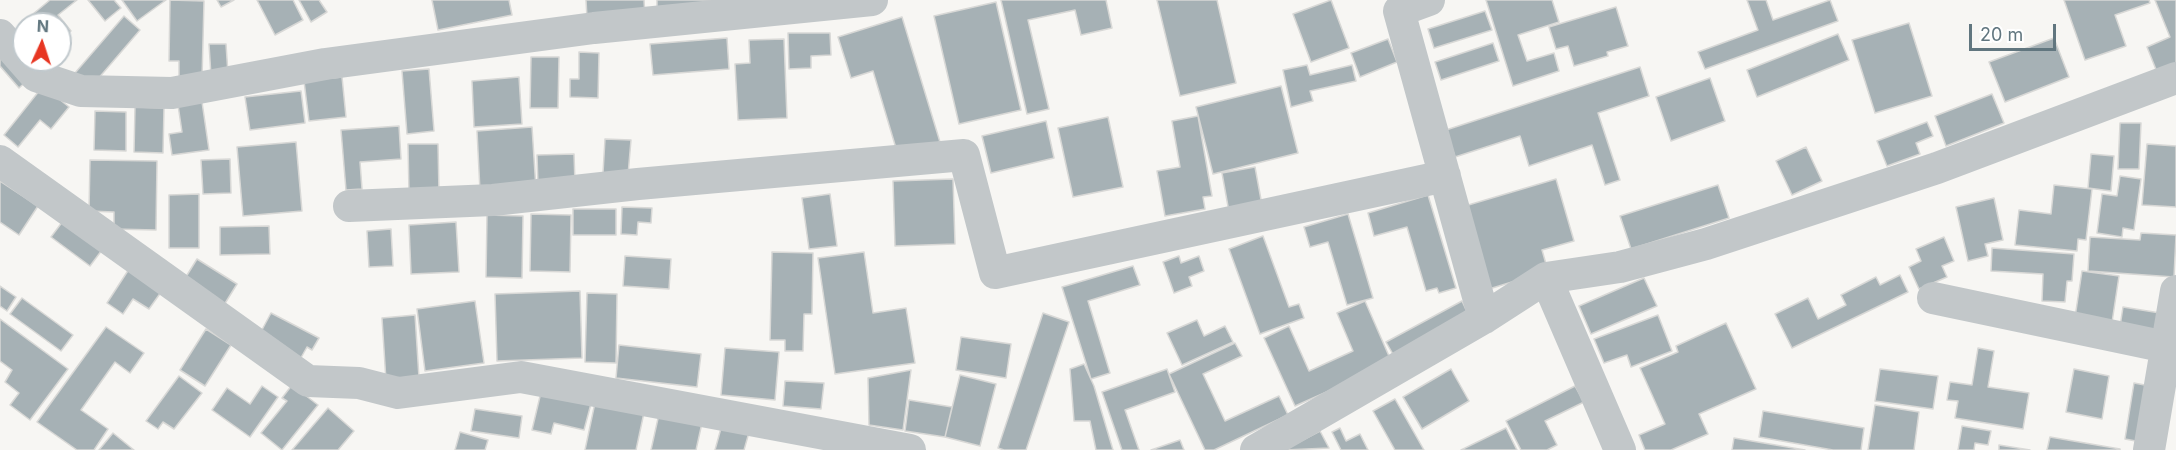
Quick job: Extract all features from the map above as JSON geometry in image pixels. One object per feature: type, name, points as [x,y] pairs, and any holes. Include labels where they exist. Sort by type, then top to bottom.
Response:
[{"type":"street","points":[[0,35],[36,76],[81,91],[172,93],[325,64],[594,28],[872,0]]},
{"type":"street","points":[[1429,0],[1399,11],[1484,318]]},
{"type":"street","points":[[1256,450],[1484,318],[1546,278],[1620,267],[1706,244],[1936,168],[2176,78]]},
{"type":"street","points":[[349,206],[493,200],[638,184],[964,154],[995,273],[1444,176]]},
{"type":"street","points":[[0,161],[308,381],[358,383],[398,393],[521,377],[910,450]]},
{"type":"street","points":[[1546,278],[1620,450]]},
{"type":"street","points":[[2149,450],[2171,348],[2176,291]]},
{"type":"street","points":[[1933,298],[2171,348]]},
{"type":"building","points":[[50,0],[77,0],[62,12],[35,12]]},
{"type":"building","points":[[88,0],[114,0],[121,8],[105,21]]},
{"type":"building","points":[[122,0],[166,0],[137,21]]},
{"type":"building","points":[[170,0],[204,1],[202,79],[179,79],[179,61],[169,61]]},
{"type":"building","points":[[217,0],[234,0],[221,7]]},
{"type":"building","points":[[257,0],[293,0],[303,20],[275,35]]},
{"type":"building","points":[[299,0],[319,0],[327,12],[311,22]]},
{"type":"building","points":[[432,0],[509,0],[512,15],[438,30]]},
{"type":"building","points":[[586,0],[644,0],[645,17],[587,18]]},
{"type":"building","points":[[657,0],[831,0],[657,8]]},
{"type":"building","points":[[1001,0],[1106,0],[1112,28],[1081,35],[1075,10],[1028,20],[1049,109],[1027,114]]},
{"type":"building","points":[[1157,0],[1217,0],[1236,83],[1180,96]]},
{"type":"building","points":[[1331,0],[1349,48],[1311,62],[1293,14]]},
{"type":"building","points":[[1486,0],[1552,0],[1559,22],[1518,35],[1527,61],[1554,53],[1559,71],[1513,86]]},
{"type":"building","points":[[1747,0],[1766,0],[1773,20],[1830,0],[1838,21],[1705,69],[1698,52],[1758,30]]},
{"type":"building","points":[[2064,0],[2149,0],[2150,3],[2115,15],[2126,46],[2085,60]]},
{"type":"building","points":[[2155,0],[2176,0],[2176,70],[2159,77],[2147,47],[2170,37]]},
{"type":"building","points":[[996,2],[1021,110],[959,124],[934,16]]},
{"type":"building","points":[[1616,7],[1628,46],[1607,52],[1608,56],[1574,66],[1568,46],[1556,49],[1549,27]]},
{"type":"building","points":[[1485,11],[1492,30],[1434,48],[1428,29]]},
{"type":"building","points":[[124,16],[140,30],[91,87],[75,73]]},
{"type":"building","points":[[902,17],[940,142],[898,155],[873,71],[851,78],[838,37]]},
{"type":"building","points":[[1909,23],[1932,96],[1875,113],[1852,40]]},
{"type":"building","points":[[788,33],[830,33],[831,55],[811,56],[811,68],[789,69]]},
{"type":"building","points":[[1838,34],[1849,60],[1757,97],[1747,70]]},
{"type":"building","points":[[727,38],[729,69],[653,75],[650,44]]},
{"type":"building","points":[[2054,38],[2069,77],[2005,102],[1989,62]]},
{"type":"building","points":[[784,39],[787,118],[738,120],[735,64],[750,63],[749,40]]},
{"type":"building","points":[[1388,39],[1397,62],[1360,77],[1351,53]]},
{"type":"building","points":[[0,42],[12,56],[12,72],[27,72],[31,77],[19,88],[0,66]]},
{"type":"building","points":[[1493,43],[1499,61],[1441,80],[1435,62]]},
{"type":"building","points":[[209,44],[226,44],[228,74],[211,76]]},
{"type":"building","points":[[579,52],[599,53],[598,98],[570,97],[570,79],[579,79]]},
{"type":"building","points":[[531,57],[559,57],[558,108],[530,108]]},
{"type":"building","points":[[1307,65],[1310,75],[1352,65],[1356,81],[1310,91],[1313,101],[1291,107],[1283,70]]},
{"type":"building","points":[[1640,67],[1649,96],[1598,113],[1620,180],[1605,185],[1592,145],[1529,166],[1520,136],[1455,157],[1446,130]]},
{"type":"building","points":[[429,69],[434,131],[407,134],[402,71]]},
{"type":"building","points":[[342,77],[346,117],[309,121],[304,81]]},
{"type":"building","points":[[519,77],[522,124],[474,127],[472,81]]},
{"type":"building","points":[[1710,78],[1725,121],[1671,141],[1656,97]]},
{"type":"building","points":[[43,86],[69,107],[51,129],[40,120],[18,147],[4,135]]},
{"type":"building","points":[[1281,86],[1298,153],[1213,174],[1196,107]]},
{"type":"building","points":[[301,91],[305,123],[250,130],[245,97]]},
{"type":"building","points":[[1992,94],[2004,123],[1946,146],[1935,116]]},
{"type":"building","points":[[202,102],[209,150],[172,155],[169,134],[182,132],[178,105]]},
{"type":"building","points":[[135,107],[164,108],[163,153],[134,152]]},
{"type":"building","points":[[95,111],[126,112],[126,151],[94,150]]},
{"type":"building","points":[[1198,116],[1212,196],[1203,197],[1205,209],[1165,216],[1157,171],[1180,167],[1172,121]]},
{"type":"building","points":[[1108,117],[1123,187],[1073,197],[1058,128]]},
{"type":"building","points":[[1046,121],[1054,158],[991,173],[982,136]]},
{"type":"building","points":[[1927,122],[1933,136],[1916,143],[1920,154],[1887,166],[1877,141]]},
{"type":"building","points":[[2120,123],[2141,123],[2139,169],[2118,169]]},
{"type":"building","points":[[399,126],[401,159],[360,162],[362,189],[346,190],[341,130]]},
{"type":"building","points":[[532,127],[536,189],[480,191],[477,131]]},
{"type":"building","points":[[605,139],[631,140],[628,175],[603,173]]},
{"type":"building","points":[[296,142],[302,211],[243,216],[237,147]]},
{"type":"building","points":[[408,144],[438,144],[439,193],[409,194]]},
{"type":"building","points":[[2147,144],[2176,146],[2176,207],[2142,205]]},
{"type":"building","points":[[1806,147],[1822,181],[1792,195],[1776,161]]},
{"type":"building","points":[[574,154],[575,183],[538,185],[537,155]]},
{"type":"building","points":[[2091,154],[2114,156],[2111,191],[2088,188]]},
{"type":"building","points":[[230,159],[231,193],[203,194],[201,160]]},
{"type":"building","points":[[90,160],[157,161],[156,230],[114,229],[114,212],[89,211]]},
{"type":"building","points":[[1255,167],[1262,205],[1229,212],[1222,173]]},
{"type":"building","points":[[2120,176],[2141,179],[2134,230],[2123,228],[2122,237],[2097,233],[2102,194],[2117,196]]},
{"type":"building","points":[[953,179],[955,244],[895,246],[893,181]]},
{"type":"building","points":[[1556,179],[1574,241],[1542,250],[1548,271],[1489,289],[1465,206]]},
{"type":"building","points":[[0,181],[38,206],[19,235],[0,222]]},
{"type":"building","points":[[1718,185],[1729,218],[1631,249],[1620,216]]},
{"type":"building","points":[[2054,185],[2092,189],[2086,240],[2078,239],[2077,251],[2015,245],[2019,210],[2051,214]]},
{"type":"building","points":[[199,194],[199,248],[169,248],[169,195]]},
{"type":"building","points":[[830,194],[837,246],[809,249],[802,198]]},
{"type":"building","points":[[1428,195],[1456,288],[1439,293],[1437,288],[1426,291],[1407,227],[1374,236],[1368,213]]},
{"type":"building","points":[[1994,198],[2003,240],[1985,244],[1988,256],[1968,261],[1956,207]]},
{"type":"building","points":[[622,207],[652,208],[651,223],[638,222],[637,235],[621,234]]},
{"type":"building","points":[[573,209],[616,209],[616,235],[573,235]]},
{"type":"building","points":[[531,214],[571,215],[570,272],[530,271]]},
{"type":"building","points":[[1348,214],[1373,298],[1347,305],[1328,242],[1310,247],[1304,227]]},
{"type":"building","points":[[487,215],[523,216],[522,278],[486,277]]},
{"type":"building","points":[[63,221],[102,250],[90,266],[51,237]]},
{"type":"building","points":[[456,222],[459,272],[411,274],[409,225]]},
{"type":"building","points":[[269,226],[270,254],[220,255],[220,227]]},
{"type":"building","points":[[391,229],[393,266],[369,267],[367,231]]},
{"type":"building","points":[[2141,233],[2176,235],[2174,277],[2088,271],[2090,237],[2140,240]]},
{"type":"building","points":[[1263,236],[1289,307],[1299,304],[1304,318],[1260,334],[1229,249]]},
{"type":"building","points":[[1944,237],[1954,261],[1942,266],[1947,277],[1919,289],[1909,267],[1921,261],[1916,249]]},
{"type":"building","points":[[1992,248],[2074,254],[2072,281],[2067,281],[2065,302],[2042,301],[2043,274],[1991,271]]},
{"type":"building","points":[[772,252],[813,253],[812,314],[804,314],[803,351],[785,351],[785,340],[770,340]]},
{"type":"building","points":[[864,252],[873,313],[906,308],[915,363],[835,374],[818,258]]},
{"type":"building","points":[[625,256],[671,259],[669,289],[623,286]]},
{"type":"building","points":[[1179,256],[1181,263],[1199,256],[1204,271],[1189,277],[1192,286],[1174,293],[1163,262]]},
{"type":"building","points":[[197,259],[237,284],[224,305],[184,280]]},
{"type":"building","points":[[131,266],[164,288],[149,309],[133,299],[123,314],[107,303]]},
{"type":"building","points":[[1133,266],[1140,285],[1088,301],[1110,373],[1091,379],[1062,287]]},
{"type":"building","points":[[2082,271],[2119,276],[2111,329],[2074,324]]},
{"type":"building","points":[[1900,275],[1908,292],[1792,348],[1775,314],[1808,298],[1818,319],[1846,305],[1841,295],[1876,277],[1880,285]]},
{"type":"building","points":[[1644,278],[1657,306],[1591,334],[1579,306]]},
{"type":"building","points":[[0,286],[16,297],[7,311],[0,306]]},
{"type":"building","points":[[580,291],[582,358],[497,361],[495,294]]},
{"type":"building","points":[[587,293],[617,294],[616,363],[585,362]]},
{"type":"building","points":[[22,298],[73,335],[61,351],[10,314]]},
{"type":"building","points":[[475,301],[484,363],[425,371],[417,309]]},
{"type":"building","points":[[1365,301],[1392,363],[1295,406],[1264,338],[1289,326],[1309,371],[1353,351],[1337,313]]},
{"type":"building","points":[[1462,301],[1469,316],[1394,356],[1386,342]]},
{"type":"building","points":[[2123,307],[2160,313],[2155,340],[2119,333]]},
{"type":"building","points":[[271,313],[319,338],[312,350],[307,347],[298,363],[256,341]]},
{"type":"building","points":[[1043,313],[1069,322],[1026,450],[1004,450],[998,448]]},
{"type":"building","points":[[415,315],[419,378],[386,381],[382,318]]},
{"type":"building","points":[[1658,315],[1672,351],[1631,367],[1627,355],[1604,363],[1594,339]]},
{"type":"building","points":[[0,319],[68,369],[30,420],[10,405],[19,393],[5,382],[12,370],[0,361]]},
{"type":"building","points":[[1197,320],[1204,336],[1225,326],[1233,342],[1182,365],[1167,333]]},
{"type":"building","points":[[1726,323],[1756,389],[1699,414],[1708,434],[1671,450],[1645,450],[1639,435],[1665,424],[1640,368],[1678,352],[1676,346]]},
{"type":"building","points":[[106,327],[144,353],[130,373],[115,362],[81,410],[108,429],[94,450],[77,450],[37,422]]},
{"type":"building","points":[[206,329],[231,345],[205,386],[180,370]]},
{"type":"building","points":[[961,337],[1011,344],[1006,378],[956,370]]},
{"type":"building","points":[[1235,343],[1242,356],[1203,374],[1225,421],[1279,396],[1288,415],[1214,450],[1205,450],[1169,374]]},
{"type":"building","points":[[619,345],[701,354],[697,387],[616,378]]},
{"type":"building","points":[[725,348],[779,352],[775,400],[721,395]]},
{"type":"building","points":[[1978,348],[1994,351],[1988,387],[2029,393],[2023,429],[1955,418],[1958,401],[1947,400],[1950,382],[1972,385]]},
{"type":"building","points":[[1084,364],[1094,386],[1113,450],[1096,450],[1090,421],[1074,421],[1070,369]]},
{"type":"building","points":[[1167,369],[1175,392],[1125,410],[1139,450],[1122,450],[1102,392]]},
{"type":"building","points":[[1451,369],[1469,401],[1422,429],[1403,397]]},
{"type":"building","points":[[1880,369],[1938,376],[1933,409],[1875,401]]},
{"type":"building","points":[[2074,369],[2109,376],[2102,419],[2066,412]]},
{"type":"building","points":[[911,370],[903,430],[869,425],[868,378]]},
{"type":"building","points":[[960,375],[996,384],[980,446],[945,437]]},
{"type":"building","points":[[179,376],[202,393],[174,429],[163,422],[158,429],[146,421]]},
{"type":"building","points":[[785,381],[824,383],[821,409],[783,406]]},
{"type":"building","points":[[2134,383],[2150,386],[2141,442],[2125,439]]},
{"type":"building","points":[[292,385],[318,405],[282,450],[261,433],[287,401],[282,398]]},
{"type":"building","points":[[262,386],[278,397],[250,437],[212,410],[227,388],[250,404]]},
{"type":"building","points":[[1575,386],[1584,402],[1545,421],[1557,445],[1547,450],[1521,450],[1506,421]]},
{"type":"building","points":[[542,388],[592,400],[584,430],[554,423],[551,434],[532,430]]},
{"type":"building","points":[[596,398],[645,408],[636,450],[585,450]]},
{"type":"building","points":[[1395,399],[1424,450],[1395,450],[1373,411]]},
{"type":"building","points":[[909,400],[952,407],[945,437],[905,431]]},
{"type":"building","points":[[661,405],[704,414],[696,450],[651,450]]},
{"type":"building","points":[[1875,405],[1919,412],[1914,450],[1868,450]]},
{"type":"building","points":[[328,408],[354,431],[338,450],[292,450]]},
{"type":"building","points":[[475,409],[522,416],[519,438],[471,431]]},
{"type":"building","points":[[1763,411],[1864,428],[1861,450],[1833,450],[1759,437]]},
{"type":"building","points":[[723,421],[750,429],[744,450],[715,450]]},
{"type":"building","points":[[1962,426],[1991,431],[1988,445],[1975,443],[1974,450],[1958,450]]},
{"type":"building","points":[[1340,428],[1346,441],[1360,434],[1368,450],[1341,450],[1332,432]]},
{"type":"building","points":[[1506,428],[1517,450],[1461,450]]},
{"type":"building","points":[[1320,431],[1329,448],[1284,450]]},
{"type":"building","points":[[460,432],[488,440],[485,450],[455,450]]},
{"type":"building","points":[[113,433],[134,450],[99,450]]},
{"type":"building","points":[[2050,437],[2120,449],[2120,450],[2047,450]]},
{"type":"building","points":[[1734,438],[1805,450],[1732,450]]},
{"type":"building","points":[[1180,440],[1184,450],[1151,450]]},
{"type":"building","points":[[1999,445],[2030,450],[1999,450]]}]
